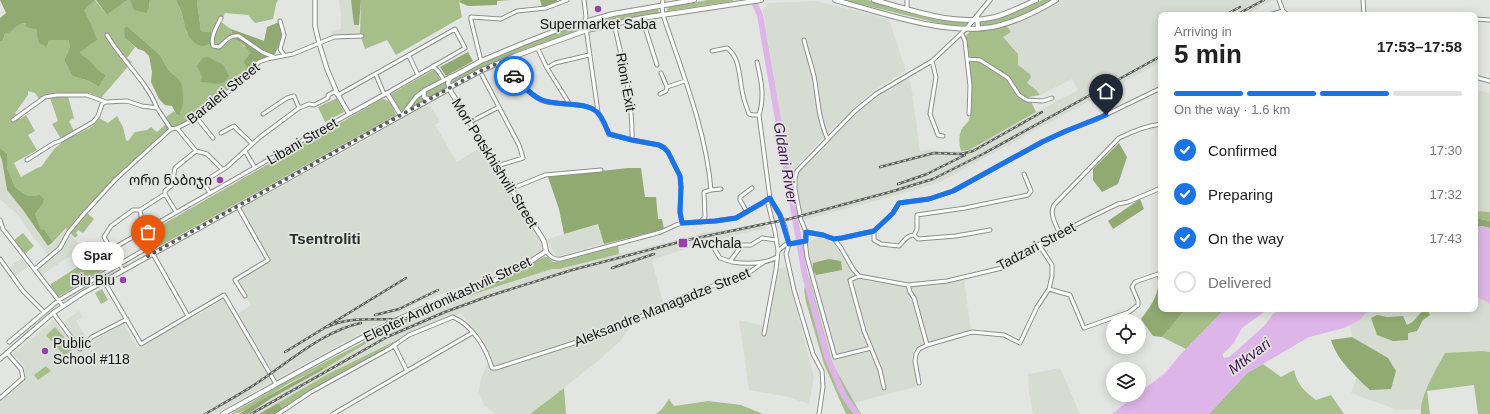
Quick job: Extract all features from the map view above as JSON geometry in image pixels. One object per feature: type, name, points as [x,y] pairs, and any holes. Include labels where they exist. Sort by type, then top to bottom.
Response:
[{"type":"main road","points":[[452,76],[481,61],[524,43],[585,21],[613,14],[694,0]]},
{"type":"main road","points":[[449,89],[501,62],[537,47],[587,30],[642,18],[761,0]]},
{"type":"main road","points":[[835,0],[933,26],[966,29],[998,26],[1024,16],[1056,0]]},
{"type":"main road","points":[[874,0],[941,18],[995,17],[1036,0]]},
{"type":"main road","points":[[977,18],[978,28]]},
{"type":"main road","name":"Mori Potskhishvili Street","points":[[452,76],[448,80],[449,89],[544,241],[546,251]]},
{"type":"main road","name":"Elepter Andronikashvili Street","points":[[223,414],[398,319],[497,279],[546,251]]},
{"type":"street","points":[[316,0],[315,26],[319,43],[327,69],[338,95],[349,114]]},
{"type":"street","points":[[481,61],[472,26],[472,17],[501,19],[517,11],[546,8],[567,0]]},
{"type":"street","points":[[584,0],[589,55],[598,112],[609,134],[659,145],[668,152],[680,176],[680,212],[682,223]]},
{"type":"street","points":[[663,0],[663,15],[696,114],[710,171],[711,190]]},
{"type":"street","points":[[907,0],[907,9]]},
{"type":"street","points":[[870,348],[835,357],[812,277],[804,241],[806,232],[801,220],[795,189],[797,170],[854,112],[876,94],[932,61],[962,34],[977,18],[990,0]]},
{"type":"street","points":[[1279,0],[1283,11],[1280,12]]},
{"type":"street","points":[[1363,0],[1364,12]]},
{"type":"street","points":[[221,18],[212,37],[211,42],[213,46],[219,47],[236,35],[262,52],[276,57]]},
{"type":"street","points":[[642,18],[657,65]]},
{"type":"street","points":[[1478,19],[1490,20]]},
{"type":"street","points":[[280,21],[284,35],[280,49],[284,55]]},
{"type":"street","name":"Rioni Exit","points":[[614,24],[633,119],[632,140]]},
{"type":"street","name":"Libani Street","points":[[112,249],[465,48],[455,30],[409,56]]},
{"type":"street","points":[[962,34],[965,40],[970,86],[969,114]]},
{"type":"street","points":[[107,35],[114,47],[145,84],[157,108],[171,129]]},
{"type":"street","name":"Baraleti Street","points":[[35,269],[60,248],[68,233],[82,216],[116,180],[171,129],[177,128],[197,118],[240,82],[259,62],[293,54],[334,37],[362,36]]},
{"type":"street","points":[[804,40],[814,76],[824,132],[827,138]]},
{"type":"street","points":[[537,47],[547,68],[569,103]]},
{"type":"street","points":[[712,51],[727,48],[733,53],[738,65],[743,96],[749,114],[759,114]]},
{"type":"street","points":[[547,68],[555,63],[589,55]]},
{"type":"street","points":[[338,95],[409,56],[418,74]]},
{"type":"street","points":[[967,59],[980,60],[1008,78],[1019,96],[1027,100],[1043,101],[1052,98]]},
{"type":"street","points":[[932,61],[936,77],[930,114],[938,135],[943,136]]},
{"type":"street","points":[[501,62],[540,100],[550,103],[569,103],[598,112]]},
{"type":"street","points":[[757,62],[762,82],[761,110],[759,114],[769,199],[778,251],[764,334]]},
{"type":"street","points":[[433,66],[444,80]]},
{"type":"street","points":[[661,73],[667,87]]},
{"type":"street","points":[[376,75],[386,94],[402,115]]},
{"type":"street","points":[[482,75],[519,145],[523,158],[497,166]]},
{"type":"street","name":"Libani Street","points":[[402,115],[416,97],[425,90],[452,76]]},
{"type":"street","points":[[1478,78],[1490,81]]},
{"type":"street","points":[[660,94],[666,91],[667,87],[685,81]]},
{"type":"street","name":"Libani Street","points":[[0,359],[53,312],[104,281],[449,89]]},
{"type":"street","points":[[806,232],[823,235],[834,239],[874,231],[893,213],[899,203],[929,199],[953,191],[1042,142],[1095,120],[1158,89]]},
{"type":"street","points":[[425,90],[424,97],[430,99]]},
{"type":"street","points":[[210,193],[202,182],[222,170],[252,144],[299,108],[316,104],[328,98],[328,95],[334,92],[338,95]]},
{"type":"street","points":[[13,120],[45,97],[56,95],[87,95],[106,102],[127,101],[142,106],[157,108]]},
{"type":"street","points":[[263,114],[287,98],[294,96],[299,108]]},
{"type":"street","points":[[27,160],[54,143],[93,122],[98,116],[102,104],[106,102]]},
{"type":"street","points":[[470,122],[499,107]]},
{"type":"street","points":[[197,118],[213,138]]},
{"type":"street","points":[[1060,234],[1052,216],[1052,208],[1054,205],[1119,138],[1145,126],[1158,124]]},
{"type":"street","points":[[221,133],[234,126],[243,137],[247,138],[252,144]]},
{"type":"street","name":"Baraleti Street","points":[[177,128],[196,151],[207,154],[222,170]]},
{"type":"street","points":[[124,270],[104,237],[110,226],[133,210],[140,210],[165,194],[165,191],[172,185],[175,168],[196,151]]},
{"type":"street","points":[[245,151],[255,168]]},
{"type":"street","points":[[511,188],[545,175],[601,170]]},
{"type":"street","points":[[914,235],[917,229],[917,215],[965,208],[1028,195],[1031,191],[1024,174]]},
{"type":"street","points":[[747,212],[740,200],[740,197],[752,188]]},
{"type":"street","points":[[700,222],[705,217],[704,192],[721,189]]},
{"type":"street","name":"Tadzari Street","points":[[859,276],[908,285],[948,281],[1002,268],[1022,253],[1090,217],[1118,204],[1128,202],[1158,189]]},
{"type":"street","points":[[165,194],[176,212]]},
{"type":"street","points":[[769,199],[780,215],[790,244],[786,254],[794,290],[813,354],[822,371],[823,387],[819,414]]},
{"type":"street","name":"Elepter Andronikashvili Street","points":[[546,251],[549,256],[556,259],[561,259],[661,232],[682,223],[736,218],[769,199]]},
{"type":"street","points":[[238,207],[268,260],[236,280],[245,296]]},
{"type":"street","points":[[140,210],[141,216],[148,228]]},
{"type":"street","points":[[0,220],[3,229],[63,306]]},
{"type":"street","points":[[914,235],[918,239],[956,236],[990,230]]},
{"type":"street","points":[[874,231],[874,240],[880,244],[887,245],[899,246],[908,236],[914,235]]},
{"type":"street","points":[[9,342],[59,300],[146,248],[138,234]]},
{"type":"street","points":[[732,262],[731,260],[742,245],[751,245],[762,238],[776,240]]},
{"type":"street","points":[[834,239],[859,276],[850,280],[870,348],[876,359],[884,388]]},
{"type":"street","points":[[778,251],[790,244],[804,241]]},
{"type":"street","points":[[712,245],[720,258],[732,262],[747,264],[764,262],[777,256]]},
{"type":"street","points":[[919,383],[915,361],[916,354],[919,349],[927,345],[972,332],[1004,335],[1020,343],[1048,289],[1052,276],[1052,265],[1039,245]]},
{"type":"street","points":[[153,254],[188,316]]},
{"type":"street","points":[[0,259],[23,291],[44,312]]},
{"type":"street","name":"Aleksandre Managadze Street","points":[[278,414],[312,392],[394,346],[409,335],[454,317],[460,320],[483,344],[492,368],[496,368],[605,334],[683,297],[750,272],[764,262]]},
{"type":"street","points":[[1048,289],[1070,295],[1084,328],[1129,312],[1138,305],[1138,301],[1132,287],[1135,282],[1158,274]]},
{"type":"street","points":[[104,281],[141,344],[224,295],[276,384]]},
{"type":"street","points":[[908,285],[914,298],[927,345]]},
{"type":"street","points":[[53,312],[80,349],[92,337],[127,319]]},
{"type":"street","points":[[333,414],[472,333]]},
{"type":"street","points":[[394,346],[407,371]]},
{"type":"street","points":[[0,398],[23,378],[21,369],[7,353]]},
{"type":"shaded area","points":[[339,0],[351,0],[354,25],[359,25],[360,34],[332,36],[332,31],[341,29]]},
{"type":"shaded area","points":[[1060,0],[1274,0],[1251,12],[1158,12],[1158,64],[940,182],[803,220],[797,184],[799,170],[860,110],[886,90],[909,78],[920,151],[931,150],[951,152],[969,150],[1078,90],[1072,79],[1040,95],[1026,83],[1030,77],[1030,74],[1017,65],[1018,54],[1003,37],[1006,25],[1039,12]]},
{"type":"shaded area","points":[[816,1],[889,19],[906,71],[873,91],[829,132],[798,164],[791,182],[763,10],[768,3]]},
{"type":"shaded area","points":[[1478,91],[1490,93],[1490,212],[1478,211]]},
{"type":"shaded area","points":[[428,102],[440,122],[435,125],[457,162],[483,146],[542,242],[540,252],[489,277],[422,301],[276,379],[238,314],[251,305],[237,281],[269,261],[241,208],[366,140]]},
{"type":"shaded area","points":[[0,155],[7,190],[48,246],[43,249],[19,216],[0,199]]},
{"type":"shaded area","points":[[599,223],[604,244],[556,256],[547,240],[560,235]]},
{"type":"shaded area","points":[[765,223],[766,229],[743,233],[688,248],[652,260],[665,310],[632,325],[620,341],[598,361],[530,414],[495,414],[484,405],[479,392],[481,378],[489,361],[483,340],[461,313],[412,332],[328,374],[259,414],[248,414],[270,399],[390,330],[427,312],[493,287],[552,269],[559,269],[712,231],[741,228]]},
{"type":"shaded area","points":[[66,229],[82,248],[41,277],[37,271],[49,258],[44,250]]},
{"type":"shaded area","points":[[820,237],[833,241],[854,274],[885,284],[964,278],[971,331],[917,347],[913,351],[912,359],[918,386],[854,403],[832,363],[809,277],[803,244]]},
{"type":"shaded area","points":[[21,258],[28,266],[14,277],[8,269]]},
{"type":"shaded area","points":[[786,267],[814,378],[809,404],[788,397],[749,390],[739,320],[768,327],[777,269]]},
{"type":"shaded area","points":[[1478,298],[1482,299],[1490,304],[1490,352],[1466,352],[1426,390],[1420,409],[1397,410],[1351,393],[1357,377],[1370,390],[1388,358],[1352,337],[1350,325],[1360,320],[1366,313],[1478,312]]},
{"type":"shaded area","points":[[224,299],[273,381],[215,414],[0,414],[0,399],[26,378],[21,371],[25,367],[13,354],[54,320],[76,347],[79,346],[63,322],[79,311],[83,317],[76,321],[90,343],[123,323],[138,349],[188,318],[192,318]]},
{"type":"shaded area","points":[[1060,368],[1080,414],[1033,414],[1029,393],[1028,374]]},
{"type":"green space","points":[[0,0],[95,0],[84,10],[97,40],[80,52],[92,62],[98,70],[106,75],[99,87],[89,81],[72,76],[64,60],[69,48],[68,40],[49,40],[47,47],[39,43],[37,30],[25,27],[26,23],[17,26],[9,33],[5,34],[2,42],[0,41],[0,18],[6,13]]},
{"type":"green space","points":[[95,0],[107,15],[126,1],[130,0],[149,7],[150,0],[176,0],[181,11],[187,34],[216,33],[201,31],[197,0],[278,0],[273,19],[255,23],[248,15],[225,13],[221,22],[231,29],[231,32],[243,46],[249,48],[250,53],[243,62],[248,69],[224,94],[213,103],[180,125],[172,127],[165,118],[174,111],[176,114],[181,113],[183,97],[178,78],[169,71],[160,55],[127,26],[125,38],[135,47],[127,58],[132,62],[101,98],[90,93],[67,93],[74,118],[69,121],[76,135],[93,126],[99,118],[108,123],[117,116],[123,127],[126,140],[128,141],[135,132],[147,130],[151,127],[157,132],[166,124],[170,129],[114,181],[85,211],[94,219],[83,233],[78,230],[76,233],[78,235],[75,238],[66,228],[53,242],[44,229],[41,231],[35,214],[42,205],[40,195],[30,196],[24,194],[15,187],[7,167],[7,154],[0,148],[0,41],[2,42],[5,34],[18,24],[26,23],[25,27],[37,30],[37,36],[47,47],[49,40],[68,40],[68,53],[64,60],[72,76],[89,81],[99,87],[106,75],[98,70],[80,52],[90,22],[83,10]],"holes":[[[212,59],[223,64],[208,82],[201,82],[202,77],[199,67]],[[28,91],[35,93],[39,99],[49,95],[58,121],[52,124],[63,142],[55,148],[41,167],[21,177],[14,163],[37,150],[28,135],[35,131],[26,115],[20,119],[15,113],[28,95]]]},
{"type":"green space","points":[[96,0],[130,0],[126,1],[107,15]]},
{"type":"green space","points":[[130,0],[150,0],[146,13],[134,10]]},
{"type":"green space","points":[[176,0],[197,0],[201,31],[216,33],[214,41],[207,45],[200,46],[191,40],[185,28],[181,10]]},
{"type":"green space","points":[[351,0],[361,0],[359,25],[354,25]]},
{"type":"green space","points":[[361,0],[462,0],[459,2],[462,17],[396,55],[387,40],[365,49],[360,34]]},
{"type":"green space","points":[[462,0],[511,0],[497,1],[497,5],[468,6],[459,2]]},
{"type":"green space","points":[[540,0],[557,0],[557,3],[542,7]]},
{"type":"green space","points":[[708,0],[733,1],[667,11],[668,7]]},
{"type":"green space","points":[[843,0],[867,0],[942,19],[968,23],[967,27],[950,26]]},
{"type":"green space","points":[[1042,0],[1053,0],[1018,17],[989,26],[979,27],[980,21],[1012,14]]},
{"type":"green space","points":[[658,8],[659,13],[589,27],[589,22]]},
{"type":"green space","points":[[279,22],[282,35],[275,54],[259,61],[248,69],[243,62],[250,53],[246,47],[234,37],[231,29],[264,41],[267,27]]},
{"type":"green space","points":[[582,24],[583,29],[518,52],[455,82],[449,82],[474,66],[519,46]]},
{"type":"green space","points":[[1006,25],[1011,32],[1003,37],[1018,54],[1018,65],[1030,74],[1031,77],[1027,83],[1040,95],[1029,97],[1036,112],[969,150],[961,151],[959,142],[961,130],[970,117],[972,97],[971,77],[965,37],[970,31]]},
{"type":"green space","points":[[127,26],[160,55],[169,71],[178,78],[182,85],[183,97],[180,115],[176,114],[172,106],[165,105],[159,99],[151,82],[152,72],[149,56],[125,38],[124,29]]},
{"type":"green space","points":[[468,52],[473,61],[446,76],[440,67]]},
{"type":"green space","points":[[208,57],[223,64],[229,76],[227,80],[217,84],[200,82],[202,77],[197,66],[203,58]]},
{"type":"green space","points":[[435,69],[440,80],[418,92],[405,109],[400,111],[391,94]]},
{"type":"green space","points":[[446,80],[447,89],[431,98],[428,97],[426,93],[427,91]]},
{"type":"green space","points":[[422,94],[422,97],[426,100],[406,112],[417,98]]},
{"type":"green space","points":[[337,98],[344,112],[325,122],[318,107]]},
{"type":"green space","points":[[382,99],[390,102],[396,115],[151,251],[144,235]]},
{"type":"green space","points":[[1119,143],[1127,157],[1118,184],[1102,192],[1093,180],[1093,169]]},
{"type":"green space","points":[[0,148],[7,154],[7,167],[15,187],[24,194],[30,196],[40,195],[44,199],[42,205],[35,214],[41,230],[44,229],[53,242],[48,246],[7,190]]},
{"type":"green space","points":[[628,168],[641,168],[645,197],[656,197],[658,219],[662,219],[664,229],[604,244],[598,224],[564,234],[559,209],[548,177]]},
{"type":"green space","points":[[1140,199],[1144,209],[1113,229],[1108,221]]},
{"type":"green space","points":[[1478,211],[1490,212],[1490,221],[1478,219]]},
{"type":"green space","points":[[1478,219],[1490,221],[1490,228],[1481,226],[1478,227]]},
{"type":"green space","points":[[23,233],[34,246],[25,254],[14,240]]},
{"type":"green space","points":[[618,246],[619,254],[559,269],[552,269],[474,294],[428,312],[388,331],[324,369],[323,367],[291,382],[252,407],[244,411],[231,414],[286,382],[360,344],[396,323],[417,313],[501,280],[544,257],[548,257],[553,262],[559,262]]},
{"type":"green space","points":[[107,248],[115,263],[58,297],[50,286],[51,284]]},
{"type":"green space","points":[[829,259],[841,261],[842,270],[816,275],[813,270],[813,263]]},
{"type":"green space","points":[[809,277],[832,363],[861,414],[846,414],[824,364],[806,302],[804,289]]},
{"type":"green space","points":[[1158,288],[1158,312],[1183,312],[1162,337],[1153,336],[1146,326],[1146,314],[1144,314],[1154,299]]},
{"type":"green space","points":[[102,289],[108,300],[101,304],[95,293]]},
{"type":"green space","points":[[1183,312],[1222,312],[1186,349],[1162,337]]},
{"type":"green space","points":[[1428,312],[1430,315],[1423,320],[1417,331],[1408,333],[1408,340],[1393,341],[1377,335],[1371,318],[1377,315],[1387,317],[1403,316],[1407,325],[1421,313]]},
{"type":"green space","points":[[55,327],[74,348],[65,356],[46,335]]},
{"type":"green space","points":[[1352,337],[1388,358],[1396,371],[1391,389],[1370,390],[1342,361],[1331,340]]},
{"type":"green space","points":[[401,338],[364,362],[283,409],[278,403],[328,374]]},
{"type":"green space","points":[[1490,352],[1490,414],[1478,414],[1474,385],[1427,391],[1430,414],[1421,414],[1421,407],[1426,391],[1433,374],[1445,353]]},
{"type":"green space","points":[[1263,364],[1281,377],[1294,370],[1299,383],[1308,393],[1316,400],[1331,395],[1344,414],[1209,414],[1247,373]]},
{"type":"green space","points":[[46,366],[51,371],[38,380],[34,375]]},
{"type":"green space","points":[[323,367],[324,369],[270,399],[248,414],[239,414],[280,389]]},
{"type":"green space","points":[[564,388],[566,414],[530,414]]},
{"type":"green space","points":[[669,399],[674,406],[708,401],[741,405],[763,414],[656,414],[662,409]]},
{"type":"green space","points":[[278,403],[283,409],[275,414],[259,414]]},
{"type":"water","points":[[1481,226],[1490,228],[1490,304],[1478,298],[1478,227]]},
{"type":"water","name":"Mtkvari","points":[[1222,312],[1264,312],[1242,328],[1233,344],[1223,354],[1224,358],[1229,357],[1234,353],[1265,325],[1276,312],[1370,312],[1366,313],[1360,320],[1344,328],[1309,337],[1247,373],[1209,414],[1112,414],[1127,402],[1146,402],[1146,388],[1165,373],[1181,354]]},
{"type":"waterway","name":"Gldani River","points":[[753,0],[760,15],[805,276],[827,357],[844,396],[857,414]]},
{"type":"railway","points":[[1242,12],[1264,0]]},
{"type":"railway","points":[[1231,12],[1240,7]]},
{"type":"railway","points":[[251,414],[387,337],[445,312],[489,296],[572,270],[687,240],[789,219],[933,179],[983,154],[1158,58]]},
{"type":"railway","points":[[880,167],[934,153],[961,154],[973,151],[1042,112]]},
{"type":"railway","points":[[898,184],[927,174],[965,155]]},
{"type":"railway","points":[[612,268],[654,254]]},
{"type":"railway","points":[[285,352],[406,278]]},
{"type":"railway","points":[[375,315],[399,309],[438,290]]},
{"type":"railway","points":[[327,327],[351,320],[399,319],[423,315]]},
{"type":"railway","points":[[205,414],[256,384],[310,346],[335,332],[361,323]]},
{"type":"way so far","points":[[148,256],[480,71],[501,62],[514,76]]},
{"type":"place","name":"Supermarket Saba","points":[[598,9]]},
{"type":"place","name":"ორი ნაბიჯი","points":[[220,180]]},
{"type":"place","name":"Avchala","points":[[683,243]]},
{"type":"place","name":"Spar","points":[[148,256]]},
{"type":"place","name":"Biu Biu","points":[[123,280]]},
{"type":"place","name":"Public School #118","points":[[45,351]]},
{"type":"district","name":"Tsentroliti","points":[[325,238]]},
{"type":"route","points":[[514,76],[540,100],[550,103],[569,103],[598,112],[609,134],[659,145],[664,148],[668,152],[680,176],[680,212],[682,223],[736,218],[770,198],[774,203],[785,227],[789,244],[806,241],[806,232],[823,235],[834,239],[874,231],[893,213],[899,203],[929,199],[953,191],[1042,142],[1106,115]]}]
